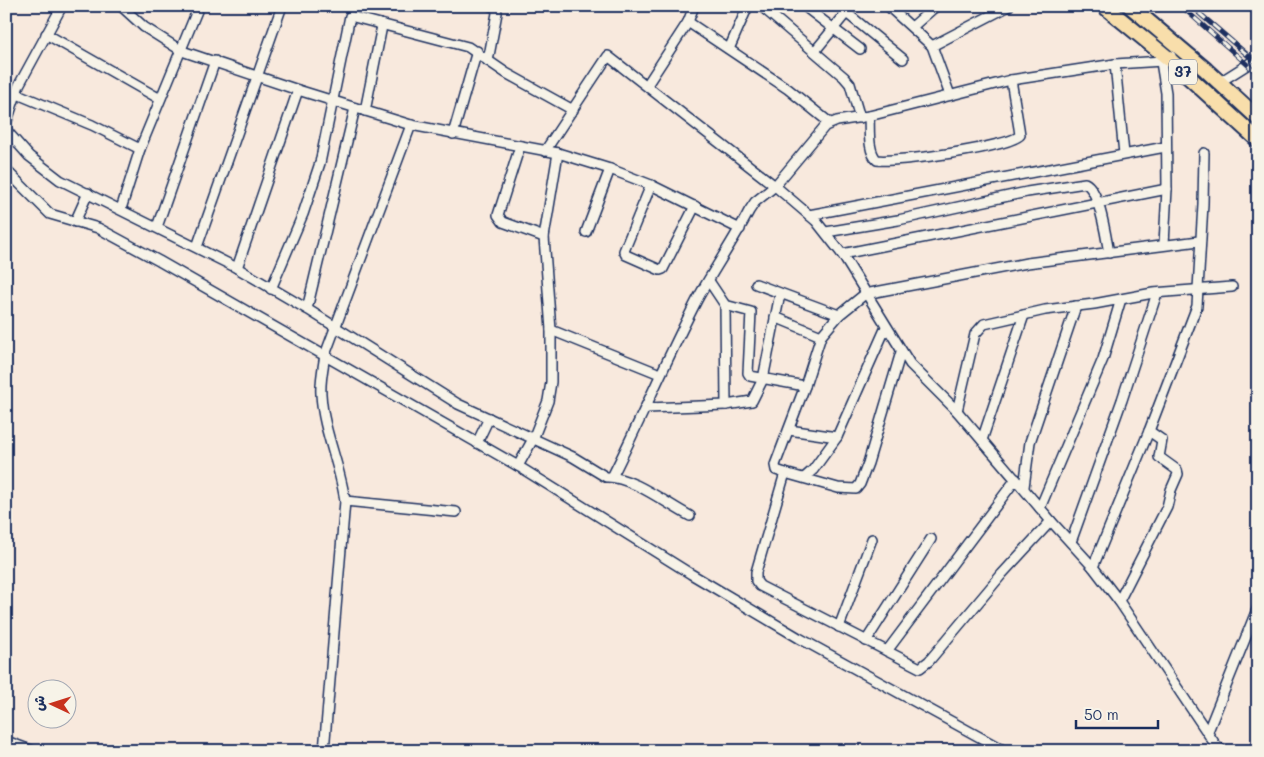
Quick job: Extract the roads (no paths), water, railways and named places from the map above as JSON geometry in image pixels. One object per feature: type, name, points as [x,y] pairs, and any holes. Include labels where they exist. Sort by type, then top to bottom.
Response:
[{"type":"highway","name":"37","points":[[1104,6],[1258,140]]},
{"type":"highway","name":"37","points":[[1130,6],[1179,46],[1257,115]]},
{"type":"street","points":[[6,124],[15,93],[62,6]]},
{"type":"street","points":[[121,6],[144,27],[182,51],[411,125],[558,153],[610,169],[651,185],[740,229]]},
{"type":"street","points":[[121,209],[140,149],[199,6]]},
{"type":"street","points":[[197,246],[282,6]]},
{"type":"street","points":[[488,61],[497,13],[496,8],[491,6]]},
{"type":"street","points":[[647,85],[688,22],[694,6]]},
{"type":"street","points":[[729,50],[748,6]]},
{"type":"street","points":[[761,6],[815,51],[850,84],[865,117],[873,157],[877,160],[970,151],[1013,141],[1020,136],[1011,80]]},
{"type":"street","points":[[804,6],[860,48]]},
{"type":"street","points":[[888,6],[932,46],[950,95]]},
{"type":"street","points":[[912,27],[936,6]]},
{"type":"street","points":[[932,46],[1009,6]]},
{"type":"street","points":[[815,51],[845,8],[904,59]]},
{"type":"street","points":[[271,289],[312,190],[334,101],[350,16],[382,26],[468,46],[488,61],[573,110]]},
{"type":"street","points":[[688,22],[788,89],[830,122]]},
{"type":"street","points":[[365,111],[382,26]]},
{"type":"street","points":[[46,34],[160,99]]},
{"type":"street","points":[[613,475],[647,408],[660,374],[708,281],[755,202],[775,186],[819,132],[830,122],[865,117],[1011,80],[1115,64],[1165,60],[1179,46]]},
{"type":"street","points":[[453,134],[477,51]]},
{"type":"street","points":[[545,151],[608,56],[809,214],[826,232],[842,254],[901,352],[918,373],[957,412],[1024,487],[1051,521],[1093,567],[1119,601],[1222,751]]},
{"type":"street","points":[[1220,82],[1258,58]]},
{"type":"street","points":[[1164,244],[1167,189],[1165,60]]},
{"type":"street","points":[[157,227],[215,61]]},
{"type":"street","points":[[1115,64],[1124,154]]},
{"type":"street","points":[[237,268],[298,90]]},
{"type":"street","points":[[15,93],[140,149]]},
{"type":"street","points":[[307,309],[355,108]]},
{"type":"street","points":[[324,751],[344,501],[342,483],[322,413],[320,392],[325,355],[411,125]]},
{"type":"street","points":[[6,130],[29,156],[60,180],[197,246],[237,268],[307,309],[417,380],[458,404],[573,457],[606,476],[613,475],[690,516]]},
{"type":"street","points":[[520,146],[499,209],[499,219],[544,237]]},
{"type":"street","points":[[809,214],[1165,147]]},
{"type":"street","points":[[518,466],[533,438],[548,401],[551,382],[551,330],[544,237],[558,153]]},
{"type":"street","points":[[1093,567],[1149,431],[1197,306],[1204,153]]},
{"type":"street","points":[[586,232],[610,169]]},
{"type":"street","points":[[6,170],[50,214],[111,234],[518,466],[691,574],[799,638],[1005,751]]},
{"type":"street","points":[[826,232],[898,220],[1027,192],[1082,183],[1091,187],[1097,203],[1109,253]]},
{"type":"street","points":[[651,185],[624,252],[626,255],[660,270],[663,269],[695,206]]},
{"type":"street","points":[[842,254],[1167,189]]},
{"type":"street","points":[[75,222],[88,193]]},
{"type":"street","points":[[901,352],[860,484],[851,491],[776,470],[775,465],[805,386],[820,336],[839,315],[865,294],[1027,263],[1164,244],[1199,242]]},
{"type":"street","points":[[708,281],[726,305],[726,405]]},
{"type":"street","points":[[756,284],[839,315]]},
{"type":"street","points":[[957,412],[978,328],[984,324],[1024,315],[1157,293],[1232,287]]},
{"type":"street","points":[[1071,542],[1122,400],[1157,293]]},
{"type":"street","points":[[647,408],[726,405],[752,401],[763,379],[780,294]]},
{"type":"street","points":[[1040,508],[1103,359],[1121,299]]},
{"type":"street","points":[[726,305],[751,312],[748,373],[750,376],[805,386]]},
{"type":"street","points":[[1024,487],[1030,442],[1076,306]]},
{"type":"street","points":[[982,440],[1024,315]]},
{"type":"street","points":[[775,318],[820,336]]},
{"type":"street","points":[[804,478],[817,466],[837,437],[886,328]]},
{"type":"street","points":[[551,330],[660,374]]},
{"type":"street","points":[[477,443],[489,418]]},
{"type":"street","points":[[789,430],[837,437]]},
{"type":"street","points":[[1119,601],[1167,507],[1171,490],[1178,474],[1178,470],[1159,457],[1162,440],[1149,431]]},
{"type":"street","points":[[785,473],[756,572],[756,584],[918,667],[923,667],[1002,574],[1051,521]]},
{"type":"street","points":[[887,651],[1016,479]]},
{"type":"street","points":[[344,501],[456,512]]},
{"type":"street","points":[[839,627],[872,538]]},
{"type":"street","points":[[866,641],[931,539]]},
{"type":"street","points":[[1208,731],[1258,608]]},
{"type":"street","points":[[6,741],[33,751]]},
{"type":"railway","points":[[1181,6],[1258,74]]},
{"type":"railway","points":[[1199,13],[1258,64]]}]
